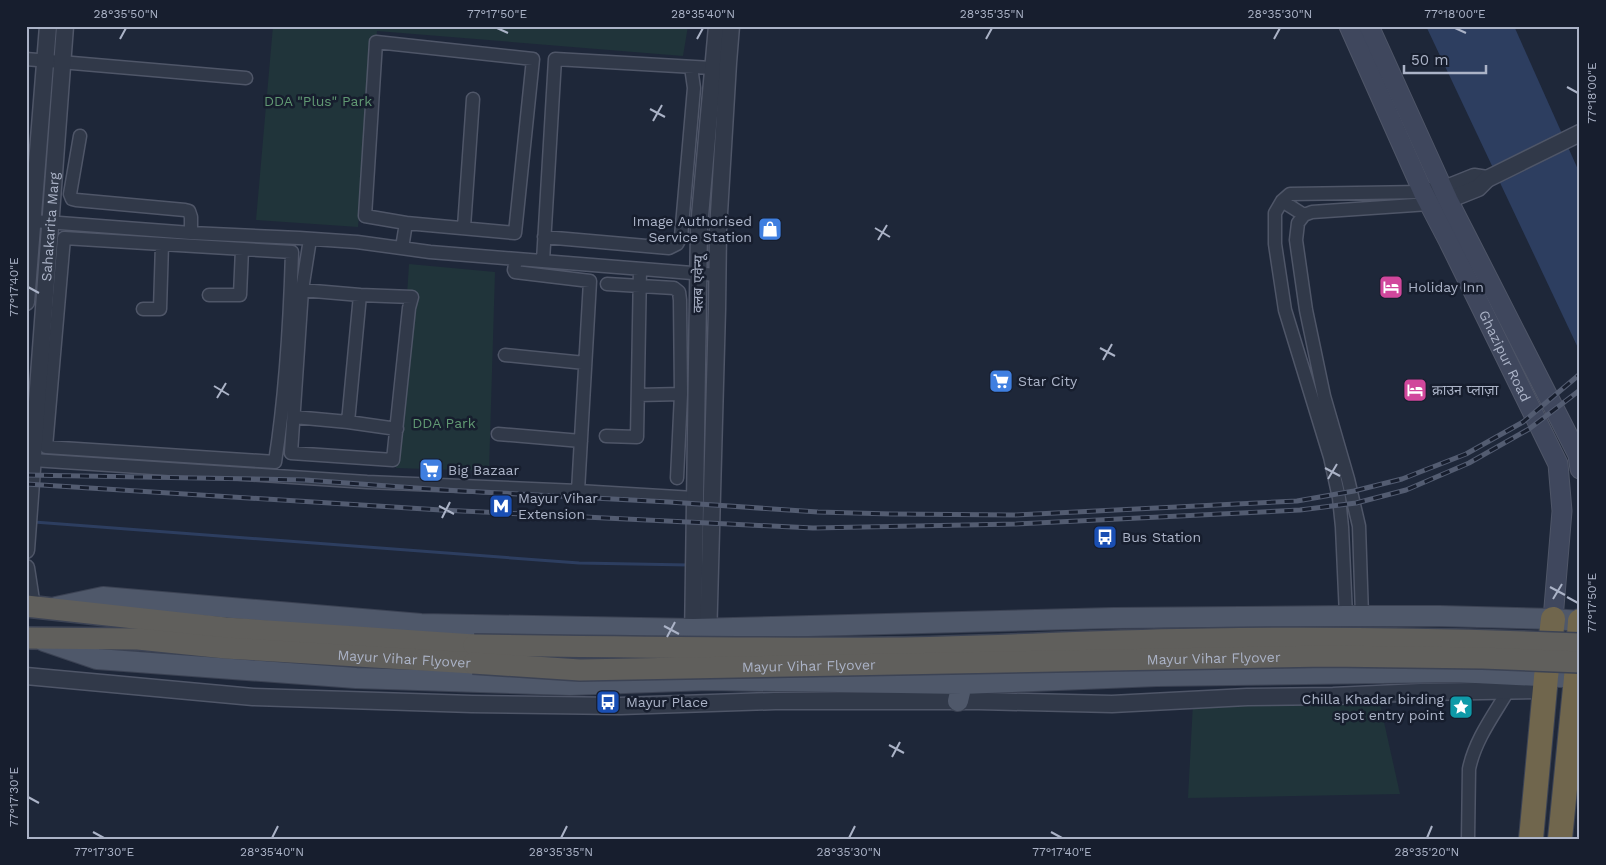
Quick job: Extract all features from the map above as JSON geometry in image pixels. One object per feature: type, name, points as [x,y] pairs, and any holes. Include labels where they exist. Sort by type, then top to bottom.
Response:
[{"type":"highway","name":"Mayur Vihar Flyover","points":[[34,607],[225,628],[474,645],[893,648],[1326,637],[1580,644]]},
{"type":"highway","points":[[1531,837],[1553,619]]},
{"type":"highway","points":[[1560,838],[1578,673],[1580,621]]},
{"type":"highway","name":"Mayur Vihar Flyover","points":[[33,638],[138,639],[226,648],[580,670],[1326,656],[1483,658],[1578,673]]},
{"type":"main road","name":"Ghazipur Road","points":[[1350,26],[1426,198],[1558,464],[1562,511],[1553,619]]},
{"type":"main road","name":"Ghazipur Road","points":[[1369,26],[1578,455],[1580,469]]},
{"type":"main road","points":[[34,607],[103,597],[421,624],[700,629],[1113,618],[1439,616],[1580,621],[1580,608]]},
{"type":"main road","points":[[568,627],[584,637],[589,644],[591,652],[587,668],[570,685]]},
{"type":"main road","points":[[33,638],[96,659],[356,678],[570,685],[701,680],[960,692],[1157,676],[1455,672],[1545,684],[1578,673]]},
{"type":"street","name":"Sahakarita Marg","points":[[26,302],[48,26]]},
{"type":"street","name":"Sahakarita Marg","points":[[26,549],[33,460],[58,223],[62,63],[65,26]]},
{"type":"street","name":"क्लब एवेन्यू","points":[[701,581],[694,543],[699,227],[716,26]]},
{"type":"street","name":"क्लब एवेन्यू","points":[[701,581],[710,542],[718,230],[731,26]]},
{"type":"street","points":[[376,42],[533,59],[515,233],[406,223],[365,216],[376,42]]},
{"type":"street","points":[[26,59],[45,59],[62,63],[246,78]]},
{"type":"street","points":[[543,261],[555,59],[712,68]]},
{"type":"street","points":[[544,237],[669,248],[677,244],[680,237],[694,88],[690,67]]},
{"type":"street","points":[[464,227],[473,99]]},
{"type":"street","points":[[1354,616],[1359,526],[1348,479],[1324,396],[1306,310],[1296,240],[1298,223],[1304,215],[1312,212],[1426,198],[1450,193],[1474,177],[1486,179],[1580,133]]},
{"type":"street","points":[[80,136],[70,194],[72,199],[189,211],[191,233]]},
{"type":"street","points":[[1354,616],[1339,498],[1330,457],[1285,310],[1275,244],[1274,219],[1277,208],[1290,194],[1426,198]]},
{"type":"street","points":[[1282,201],[1304,215]]},
{"type":"street","points":[[32,221],[191,233],[357,242],[516,259],[717,275]]},
{"type":"street","points":[[58,223],[64,238],[46,447],[275,462],[282,415],[292,252],[64,238]]},
{"type":"street","points":[[402,248],[406,223]]},
{"type":"street","points":[[282,252],[284,237]]},
{"type":"street","points":[[302,290],[412,297],[409,308],[393,460],[291,453],[302,290],[310,239]]},
{"type":"street","points":[[143,309],[160,309],[162,244]]},
{"type":"street","points":[[209,295],[240,295],[242,249]]},
{"type":"street","points":[[516,259],[515,272],[590,281],[578,491]]},
{"type":"street","points":[[606,436],[637,437],[640,269]]},
{"type":"street","points":[[607,284],[640,286]]},
{"type":"street","name":"क्लब एवेन्यू","points":[[640,286],[674,288],[679,292],[681,394],[678,478]]},
{"type":"street","points":[[348,422],[360,295]]},
{"type":"street","points":[[505,355],[585,363]]},
{"type":"street","points":[[638,395],[681,394]]},
{"type":"street","points":[[294,417],[397,429]]},
{"type":"street","points":[[498,434],[581,441]]},
{"type":"street","points":[[33,460],[367,482],[694,498]]},
{"type":"street","points":[[26,568],[34,607]]},
{"type":"street","points":[[701,581],[701,680]]},
{"type":"street","points":[[26,676],[253,697],[462,704],[620,706],[960,692],[1112,704],[1248,697],[1508,691],[1545,684]]},
{"type":"street","points":[[1468,839],[1469,769],[1472,757],[1488,722],[1508,691]]},
{"type":"green space","name":"DDA \"Plus\" Park","points":[[273,26],[688,26],[683,56],[377,31],[358,227],[256,220]]},
{"type":"green space","name":"DDA Park","points":[[409,264],[495,272],[489,471],[396,468]]},
{"type":"green space","points":[[1193,703],[1380,704],[1400,794],[1188,798]]},
{"type":"water","points":[[1426,26],[1514,26],[1580,174],[1580,352]]},
{"type":"waterway","points":[[34,522],[579,563],[689,565]]},
{"type":"railway","points":[[26,475],[305,480],[818,512],[892,514],[1015,515],[1297,501],[1354,491],[1402,479],[1466,454],[1523,422],[1580,374]]},
{"type":"railway","points":[[26,484],[441,510],[813,528],[1016,524],[1300,510],[1356,503],[1406,490],[1469,463],[1529,429],[1580,390]]},
{"type":"place","name":"Image Authorised Service Station","points":[[770,229]]},
{"type":"place","name":"Holiday Inn","points":[[1391,287]]},
{"type":"place","name":"Star City","points":[[1001,381]]},
{"type":"place","name":"क्राउन प्लाज़ा","points":[[1415,390]]},
{"type":"place","name":"Big Bazaar","points":[[431,470]]},
{"type":"place","name":"Mayur Vihar Extension","points":[[501,506]]},
{"type":"place","name":"Bus Station","points":[[1105,537]]},
{"type":"place","name":"Mayur Place","points":[[608,702]]},
{"type":"place","name":"Chilla Khadar birding spot entry point","points":[[1461,707]]}]
